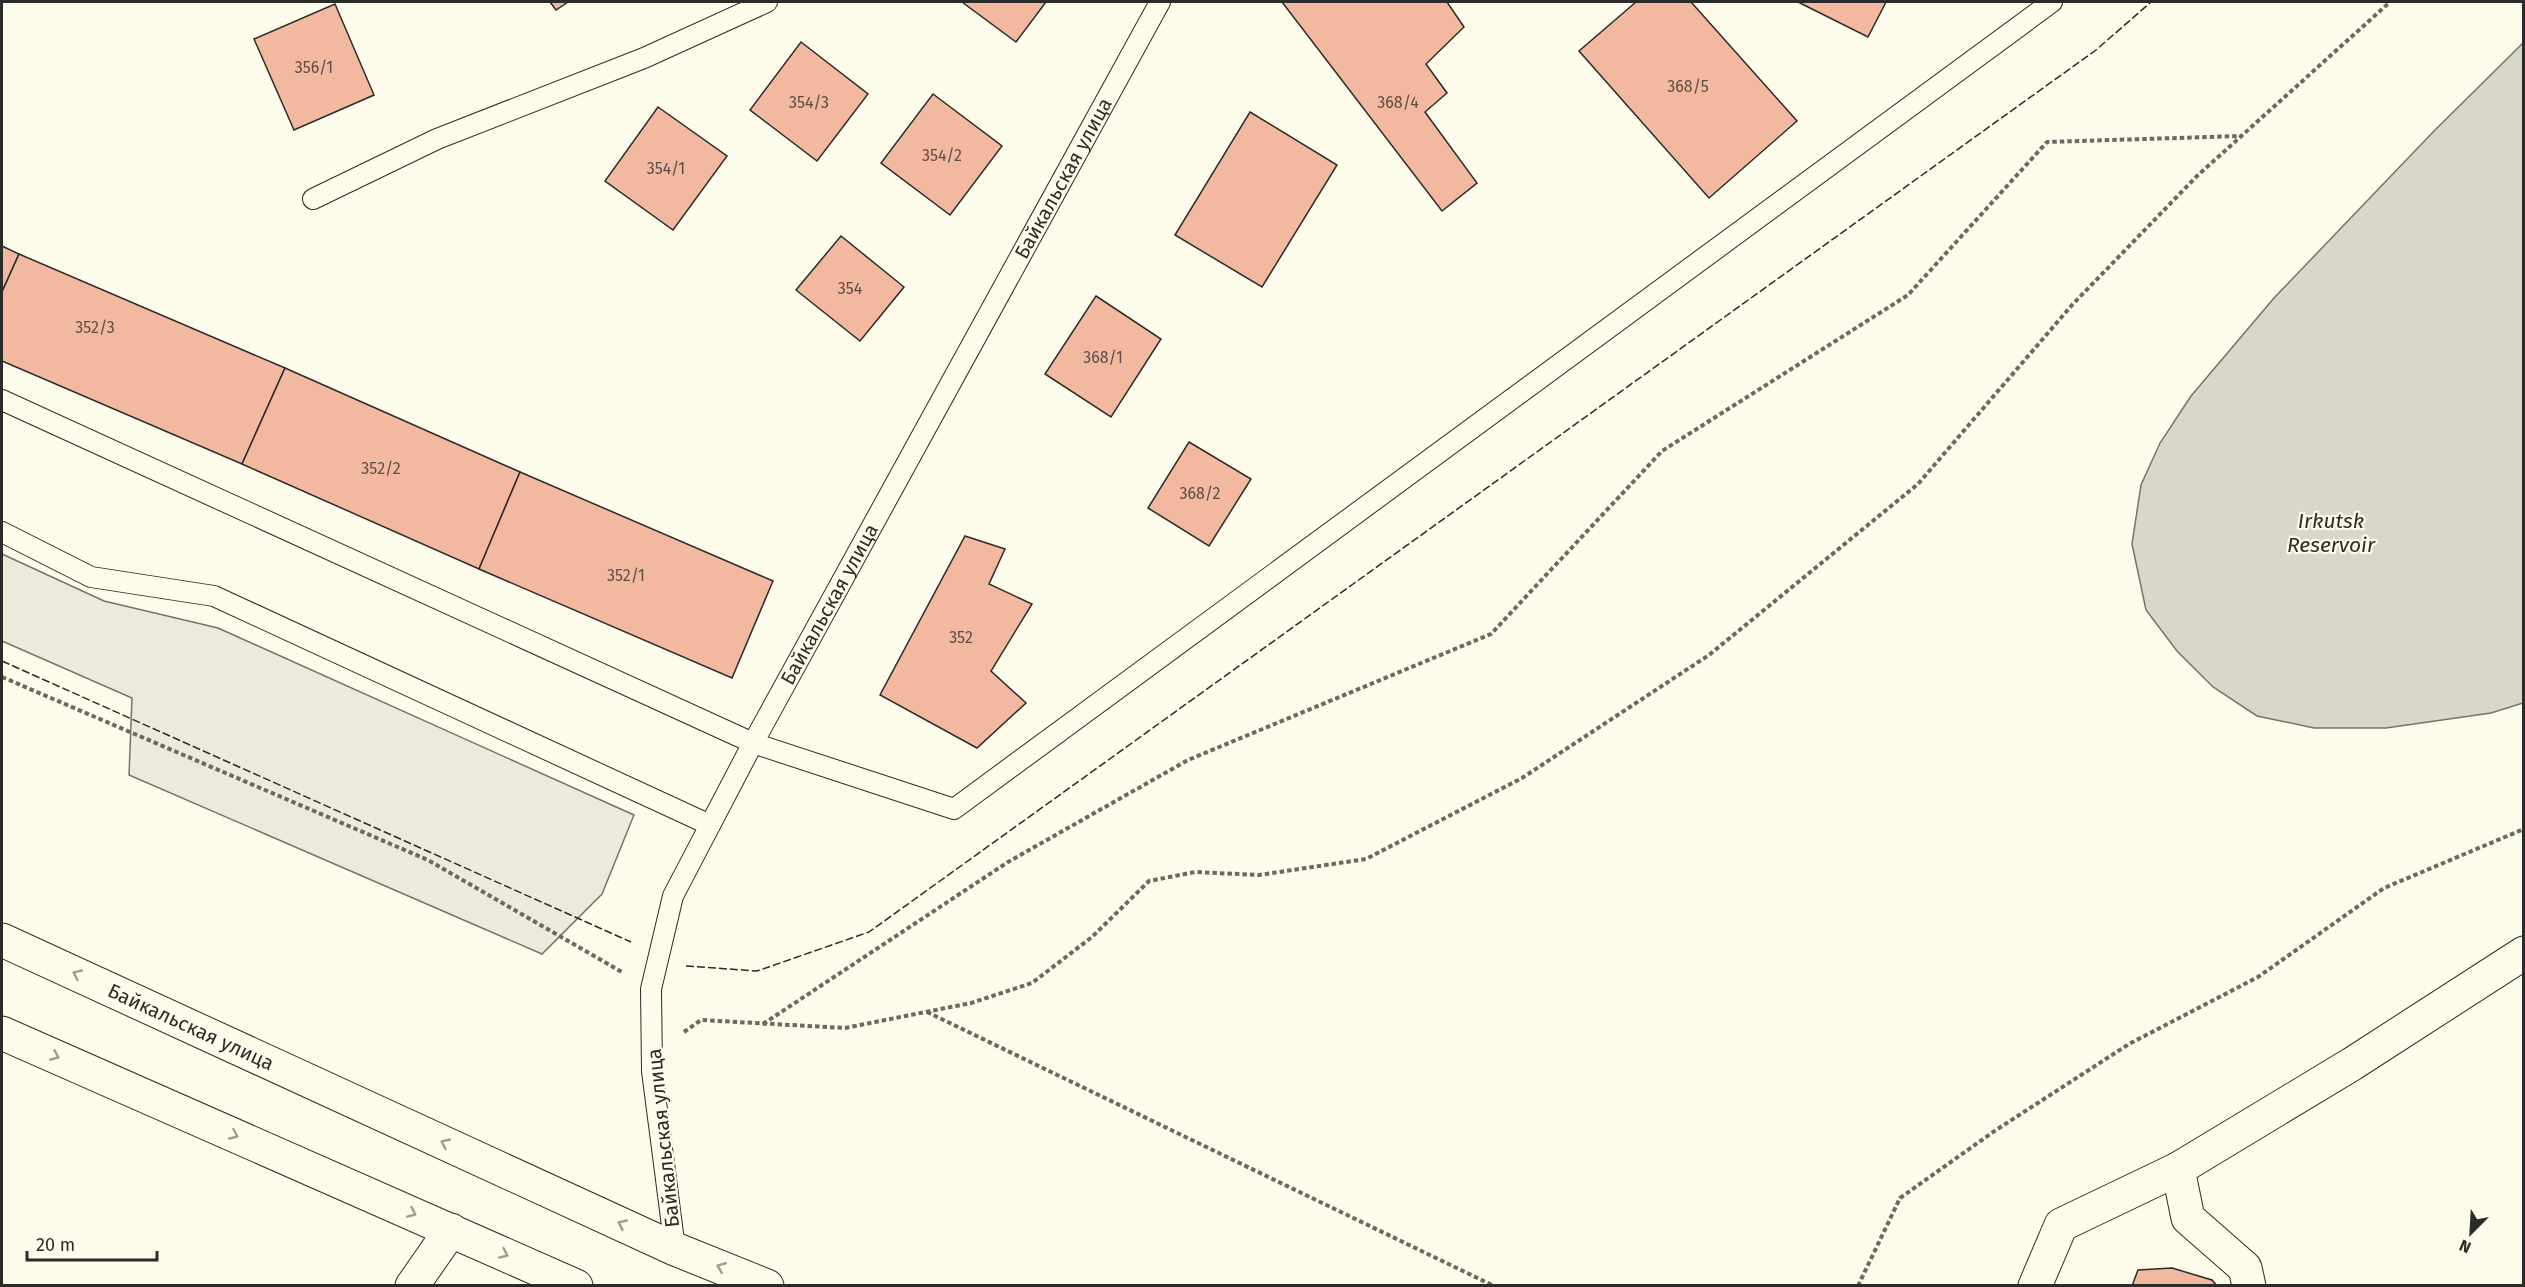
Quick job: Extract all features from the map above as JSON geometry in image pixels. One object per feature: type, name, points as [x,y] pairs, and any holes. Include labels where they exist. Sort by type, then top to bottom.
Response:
[{"type":"main road","name":"Байкальская улица","points":[[2,940],[675,1248],[767,1286]]},
{"type":"main road","points":[[2035,1286],[2061,1225],[2178,1169],[2352,1064],[2523,953]]},
{"type":"main road","points":[[2,1033],[576,1286]]},
{"type":"main road","points":[[2178,1169],[2188,1218],[2245,1268],[2248,1286]]},
{"type":"main road","points":[[412,1286],[451,1230]]},
{"type":"lane","points":[[313,199],[437,139],[644,58],[767,2]]},
{"type":"lane","name":"Байкальская улица","points":[[675,1248],[652,1071],[651,989],[673,896],[753,743],[1160,2]]},
{"type":"lane","points":[[2,400],[753,743],[954,809],[2052,2]]},
{"type":"lane","points":[[2,532],[91,577],[214,596],[710,825]]},
{"type":"path","points":[[652,1071],[671,1041],[701,1020],[844,1028],[971,1003],[1032,983],[1092,937],[1149,881],[1195,872],[1259,875],[1366,859],[1522,778],[1709,656],[1918,484],[2072,304],[2197,176],[2390,2]]},
{"type":"path","points":[[763,1024],[1008,862],[1188,760],[1491,634],[1662,450],[1908,295],[2047,142],[2242,136]]},
{"type":"path","points":[[2,677],[429,860],[651,989]]},
{"type":"path","points":[[1858,1286],[1900,1198],[1996,1130],[2128,1044],[2258,977],[2384,888],[2523,829]]},
{"type":"path","points":[[926,1012],[1494,1286]]},
{"type":"shaded area","points":[[2,554],[104,601],[218,628],[634,815],[602,894],[542,954],[129,775],[132,698],[2,641]]},
{"type":"water","name":"Irkutsk Reservoir","points":[[2523,43],[2523,703],[2491,713],[2386,728],[2314,728],[2257,716],[2213,687],[2177,651],[2146,610],[2132,544],[2141,485],[2160,443],[2191,396],[2274,298],[2434,131]]},
{"type":"building","points":[[550,2],[568,2],[556,10]]},
{"type":"building","points":[[962,2],[1046,2],[1016,42]]},
{"type":"building","points":[[1282,2],[1447,2],[1464,27],[1426,64],[1447,93],[1425,112],[1477,183],[1442,211]]},
{"type":"building","points":[[1636,2],[1691,2],[1797,121],[1709,198],[1579,51]]},
{"type":"building","points":[[1798,2],[1886,2],[1868,37]]},
{"type":"building","points":[[335,4],[374,95],[294,130],[254,39]]},
{"type":"building","points":[[801,42],[868,94],[817,161],[750,110]]},
{"type":"building","points":[[933,94],[1002,146],[950,215],[881,163]]},
{"type":"building","points":[[658,107],[727,156],[673,230],[605,181]]},
{"type":"building","points":[[1250,112],[1337,165],[1262,287],[1175,235]]},
{"type":"building","points":[[841,236],[904,287],[860,341],[796,290]]},
{"type":"building","points":[[2,246],[19,254],[2,292]]},
{"type":"building","points":[[19,254],[285,368],[242,464],[2,361],[2,292]]},
{"type":"building","points":[[1096,296],[1161,339],[1111,417],[1045,374]]},
{"type":"building","points":[[285,368],[520,472],[479,569],[242,464]]},
{"type":"building","points":[[1189,442],[1251,479],[1209,546],[1148,508]]},
{"type":"building","points":[[520,472],[773,581],[732,678],[479,569]]},
{"type":"building","points":[[965,536],[1005,549],[989,584],[1032,604],[991,671],[1026,703],[977,748],[880,695]]},
{"type":"building","points":[[2172,1268],[2212,1280],[2217,1286],[2132,1286],[2138,1270]]},
{"type":"fence","points":[[686,966],[757,971],[869,932],[2096,50],[2151,2]]},
{"type":"fence","points":[[2,661],[631,942]]}]
